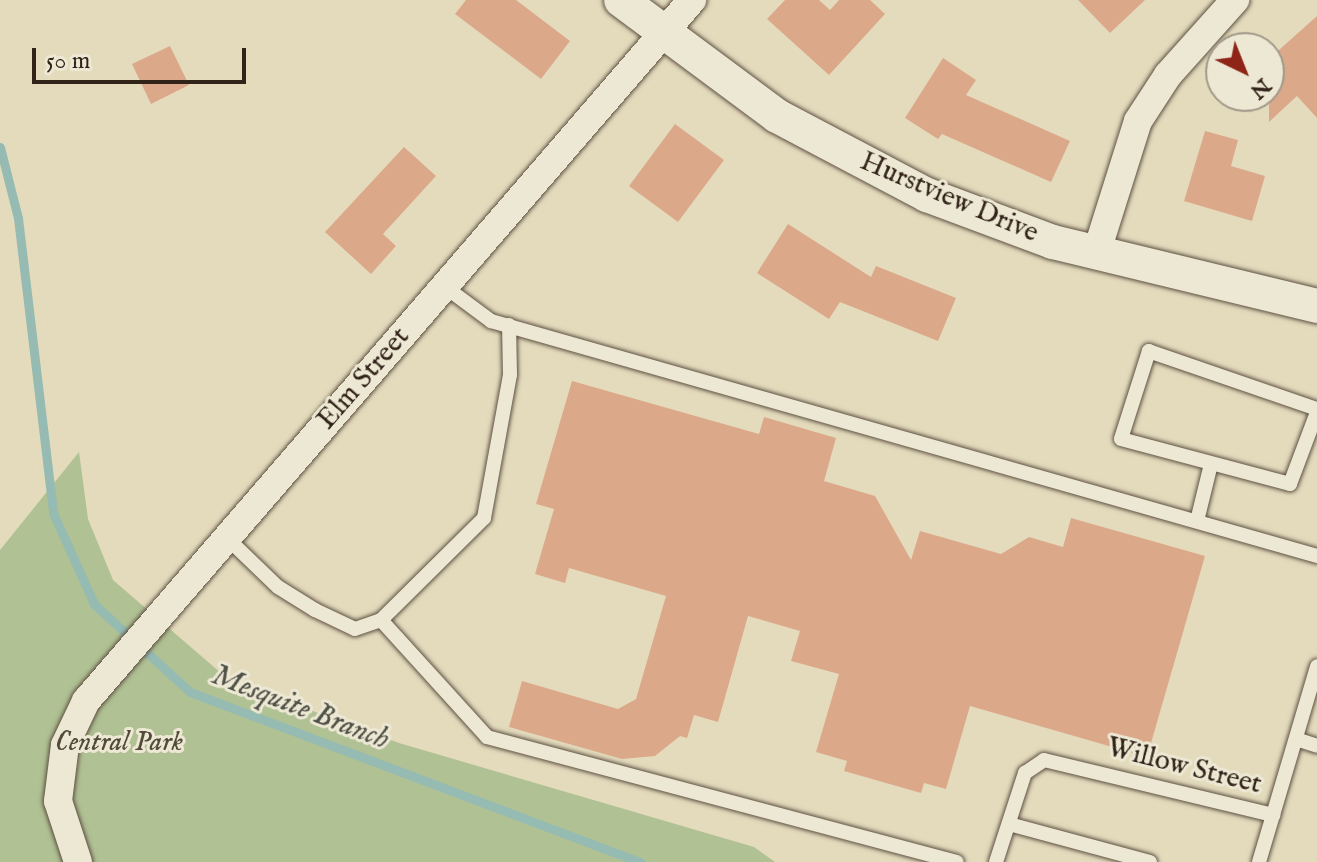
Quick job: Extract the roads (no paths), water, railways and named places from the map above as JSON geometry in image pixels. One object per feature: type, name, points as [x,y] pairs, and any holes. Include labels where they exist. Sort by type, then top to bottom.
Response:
[{"type":"street","name":"Hurstview Drive","points":[[621,0],[777,116],[927,195],[1096,254],[1317,306]]},
{"type":"street","name":"Elm Street","points":[[78,862],[63,831],[61,772],[80,711],[226,537],[692,0]]},
{"type":"street","points":[[1096,254],[1138,121],[1168,75],[1235,0]]},
{"type":"lane","points":[[444,286],[491,321],[1317,556]]},
{"type":"lane","points":[[226,537],[278,587],[315,610],[355,629],[381,620],[484,518],[510,375],[509,325]]},
{"type":"lane","points":[[1149,351],[1317,410],[1290,484],[1211,464],[1121,439],[1149,351]]},
{"type":"lane","points":[[1197,521],[1211,464]]},
{"type":"lane","points":[[381,620],[487,737],[957,862]]},
{"type":"lane","name":"Willow Street","points":[[996,862],[1025,773],[1044,760],[1273,815],[1317,666]]},
{"type":"lane","points":[[1296,739],[1317,746]]},
{"type":"lane","points":[[1259,862],[1273,815]]},
{"type":"lane","points":[[1009,824],[1150,862]]},
{"type":"waterway","name":"Mesquite Branch","points":[[0,147],[18,218],[53,513],[94,604],[190,692],[641,862]]},
{"type":"park label","name":"Central Park","points":[[119,743]]}]
